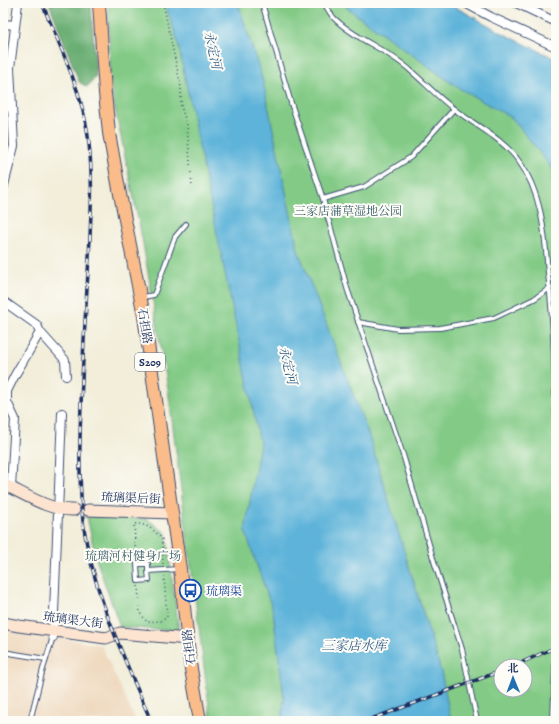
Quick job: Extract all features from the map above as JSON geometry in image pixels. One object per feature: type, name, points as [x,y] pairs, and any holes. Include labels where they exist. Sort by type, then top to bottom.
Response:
[{"type":"main road","name":"石担路","points":[[99,3],[109,133],[140,298],[180,569],[190,663],[200,721]]},
{"type":"street","points":[[3,189],[14,146],[10,68],[18,3]]},
{"type":"street","points":[[465,3],[491,17],[556,47]]},
{"type":"street","points":[[516,3],[556,22]]},
{"type":"street","points":[[3,24],[15,25]]},
{"type":"street","points":[[3,94],[12,111]]},
{"type":"street","points":[[3,301],[37,325],[40,332],[65,360],[66,376]]},
{"type":"street","points":[[40,332],[7,391],[7,402],[15,419],[7,486],[57,508],[74,510]]},
{"type":"street","points":[[54,634],[57,508],[62,413]]},
{"type":"street","name":"琉璃渠后街","points":[[88,510],[172,513]]},
{"type":"street","name":"琉璃渠大街","points":[[3,623],[54,634],[106,638],[120,633],[188,638]]},
{"type":"lane","points":[[262,3],[291,103],[323,199],[347,288],[404,458],[433,558],[462,649],[477,721]]},
{"type":"lane","points":[[324,3],[335,20],[354,34],[402,62],[454,109],[504,145],[518,160],[531,184],[539,207],[544,231],[550,288],[555,357],[556,436]]},
{"type":"lane","points":[[323,199],[364,187],[411,157],[454,109]]},
{"type":"lane","points":[[140,298],[154,295],[175,237],[186,224]]},
{"type":"lane","points":[[358,322],[398,329],[440,328],[494,318],[534,299],[550,288]]},
{"type":"lane","points":[[137,564],[148,564],[149,580],[138,581],[137,564]]},
{"type":"lane","points":[[148,571],[180,569]]},
{"type":"lane","points":[[553,721],[556,611]]},
{"type":"lane","points":[[30,721],[54,634]]},
{"type":"lane","points":[[3,652],[46,659]]},
{"type":"path","points":[[163,3],[181,87],[181,106],[186,125],[192,187]]},
{"type":"path","points":[[137,564],[134,524],[141,524],[153,529],[162,539],[167,617],[161,621],[147,622],[140,613],[138,581]]},
{"type":"shaded area","points":[[3,628],[101,645],[136,721],[3,721]]},
{"type":"green space","points":[[49,3],[91,3],[96,77],[87,87],[79,82]]},
{"type":"green space","name":"三家店蒲草湿地公园","points":[[108,3],[448,3],[506,35],[556,59],[556,721],[211,721],[168,389],[142,238],[111,89]]},
{"type":"green space","name":"琉璃河村健身广场","points":[[87,516],[147,519],[166,533],[179,631],[120,627],[95,556]]},
{"type":"water","name":"三家店水库","points":[[165,3],[238,3],[263,81],[298,250],[369,436],[441,671],[451,721],[282,721],[284,699],[273,611],[245,531],[260,443],[177,39]]},
{"type":"water","points":[[345,3],[448,3],[506,35],[556,59],[556,183],[552,168],[512,118],[457,87],[347,8]]},
{"type":"railway","points":[[42,3],[68,65],[79,97],[87,129],[91,161],[91,226],[80,433],[80,486],[83,521],[87,547],[101,598],[120,648],[151,721]]},
{"type":"railway","points":[[532,658],[556,647]]},
{"type":"railway","points":[[366,721],[493,674]]},
{"type":"place","name":"琉璃渠","points":[[190,591]]},
{"type":"water label","name":"永定河","points":[[213,50]]},
{"type":"water label","name":"永定河","points":[[288,365]]}]
